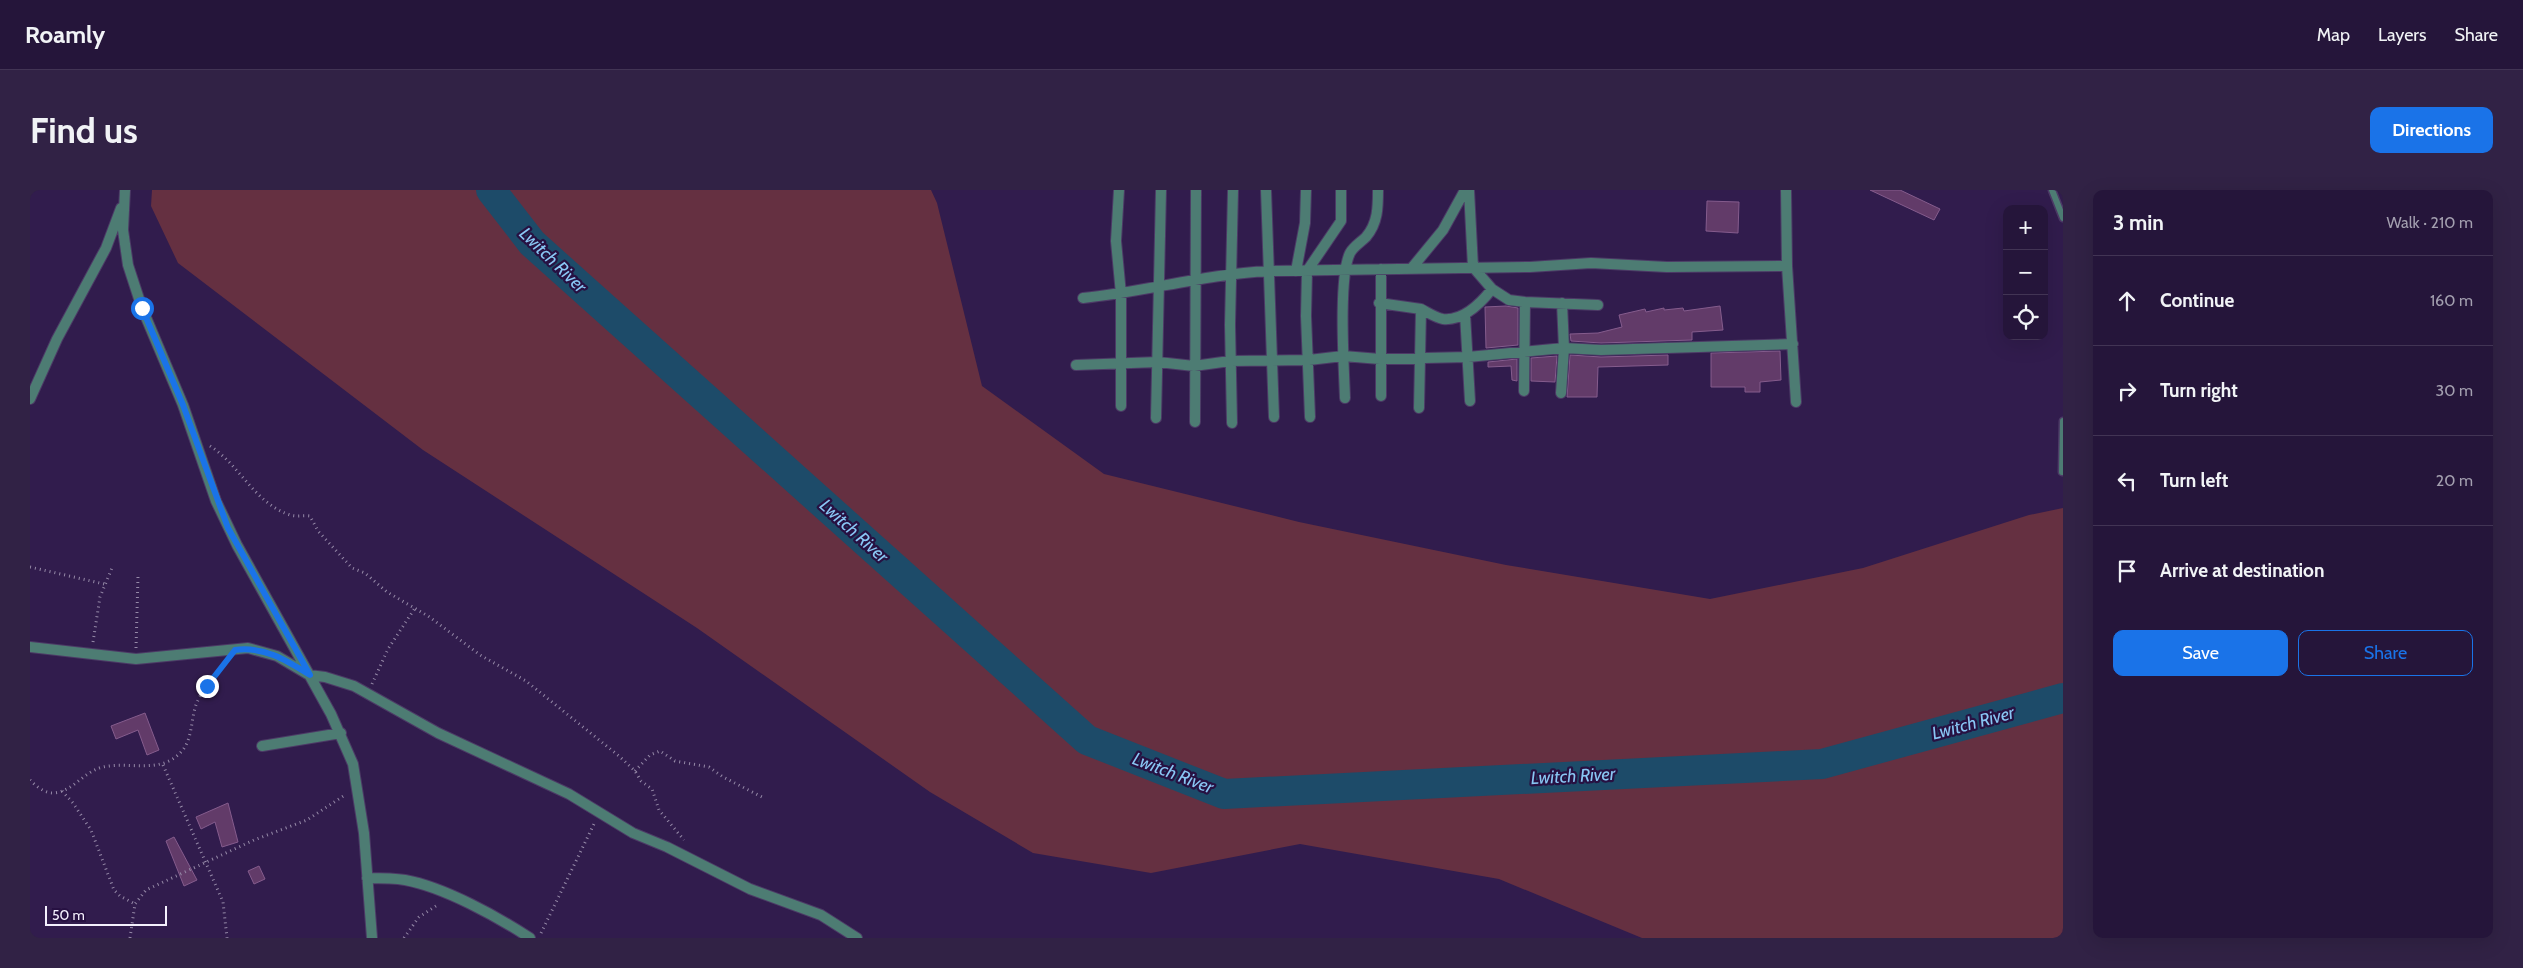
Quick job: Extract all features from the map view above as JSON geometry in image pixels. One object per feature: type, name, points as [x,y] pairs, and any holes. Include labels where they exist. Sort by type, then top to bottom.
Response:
[{"type":"street","points":[[1119,190],[1116,241],[1121,294],[1121,406]]},
{"type":"street","points":[[1156,418],[1161,190]]},
{"type":"street","points":[[1195,422],[1194,279],[1196,190]]},
{"type":"street","points":[[1232,423],[1230,361],[1233,190]]},
{"type":"street","points":[[1266,190],[1274,417]]},
{"type":"street","points":[[1296,271],[1305,224],[1306,190]]},
{"type":"street","points":[[1310,417],[1306,316],[1307,271],[1341,221],[1341,190]]},
{"type":"street","points":[[1345,398],[1343,356],[1346,270],[1350,253],[1368,234],[1378,213],[1378,190]]},
{"type":"street","points":[[1411,268],[1443,230],[1465,190]]},
{"type":"street","points":[[1469,190],[1473,267],[1492,289],[1509,300],[1541,304],[1562,302],[1598,305]]},
{"type":"street","points":[[1786,190],[1787,266],[1796,402]]},
{"type":"street","points":[[30,399],[57,339],[103,255],[125,194]]},
{"type":"street","points":[[125,194],[123,230],[128,265],[142,308],[197,444],[228,528],[341,733],[353,764],[358,786],[372,938]]},
{"type":"street","points":[[1083,298],[1121,294],[1232,273],[1268,271],[1591,263],[1667,267],[1787,266]]},
{"type":"street","points":[[1381,269],[1379,303],[1381,396]]},
{"type":"street","points":[[1379,303],[1421,309],[1443,319],[1465,314],[1483,301],[1492,289]]},
{"type":"street","points":[[1524,391],[1525,302]]},
{"type":"street","points":[[1562,302],[1564,348],[1562,393]]},
{"type":"street","points":[[1419,408],[1421,309]]},
{"type":"street","points":[[1465,314],[1470,401]]},
{"type":"street","points":[[1076,365],[1121,365],[1158,362],[1194,366],[1230,361],[1309,360],[1343,356],[1380,360],[1468,356],[1564,348],[1601,350],[1792,344]]},
{"type":"street","points":[[30,647],[62,649],[93,655],[136,659],[248,648],[262,650],[277,656],[310,675],[337,680],[368,693],[438,733],[562,791],[633,833],[750,889],[821,915],[857,938]]},
{"type":"street","points":[[262,746],[341,733]]},
{"type":"street","points":[[367,878],[407,881],[454,898],[481,909],[530,938]]},
{"type":"lane","points":[[2052,190],[2063,218]]},
{"type":"lane","points":[[2062,472],[2063,421]]},
{"type":"path","points":[[197,444],[210,446],[217,450],[248,486],[272,505],[289,515],[310,516],[318,531],[347,564],[365,573],[387,592],[415,608],[480,655],[526,681],[635,771],[641,780],[652,788],[659,810],[684,841],[696,862]]},
{"type":"path","points":[[30,567],[104,584]]},
{"type":"path","points":[[93,655],[96,614],[104,584],[112,568]]},
{"type":"path","points":[[136,659],[138,576]]},
{"type":"path","points":[[368,693],[388,649],[415,608]]},
{"type":"path","points":[[30,780],[44,791],[52,793],[62,791],[102,767],[163,765],[183,750],[189,738],[199,698],[235,650]]},
{"type":"path","points":[[635,771],[650,755],[660,751],[675,761],[709,767],[722,777],[762,797]]},
{"type":"path","points":[[163,765],[223,902],[227,922],[227,938]]},
{"type":"path","points":[[130,938],[135,904],[146,890],[278,830],[307,820],[358,786]]},
{"type":"path","points":[[62,791],[77,808],[91,830],[114,890],[135,904]]},
{"type":"path","points":[[538,938],[600,812]]},
{"type":"path","points":[[404,938],[418,917],[441,902],[454,898]]},
{"type":"shaded area","points":[[152,190],[931,190],[937,203],[982,386],[1104,474],[1299,522],[1506,565],[1710,599],[1863,568],[2029,515],[2063,508],[2063,938],[1642,938],[1499,879],[1300,844],[1151,873],[1033,853],[930,792],[697,628],[423,450],[178,263],[151,206]]},
{"type":"building","points":[[1870,190],[1900,190],[1940,209],[1934,220]]},
{"type":"building","points":[[1707,201],[1739,202],[1738,233],[1706,231]]},
{"type":"building","points":[[1506,306],[1518,308],[1518,345],[1486,348],[1485,307]]},
{"type":"building","points":[[1720,306],[1723,330],[1692,332],[1692,340],[1601,343],[1571,341],[1570,334],[1598,333],[1622,327],[1619,315],[1645,309],[1646,312],[1664,308],[1664,310],[1683,308],[1684,311]]},
{"type":"building","points":[[1780,351],[1781,380],[1760,382],[1760,392],[1745,392],[1745,387],[1711,387],[1711,353]]},
{"type":"building","points":[[1570,355],[1601,357],[1668,355],[1668,365],[1598,367],[1597,397],[1567,397]]},
{"type":"building","points":[[1557,356],[1555,382],[1531,381],[1531,358]]},
{"type":"building","points":[[1517,359],[1517,381],[1512,380],[1511,366],[1488,367],[1488,362]]},
{"type":"building","points":[[145,713],[159,750],[147,755],[138,730],[116,739],[111,726]]},
{"type":"building","points":[[228,803],[238,842],[222,847],[215,822],[201,829],[196,817]]},
{"type":"building","points":[[174,837],[197,880],[184,886],[166,841]]},
{"type":"building","points":[[259,866],[265,879],[254,884],[248,871]]},
{"type":"waterway","name":"Lwitch River","points":[[491,190],[532,243],[1087,740],[1224,794],[1822,764],[2063,698]]},
{"type":"route","points":[[142,308],[183,405],[216,501],[228,528],[287,637],[310,675],[277,656],[262,650],[248,648],[235,650],[207,686]]}]
